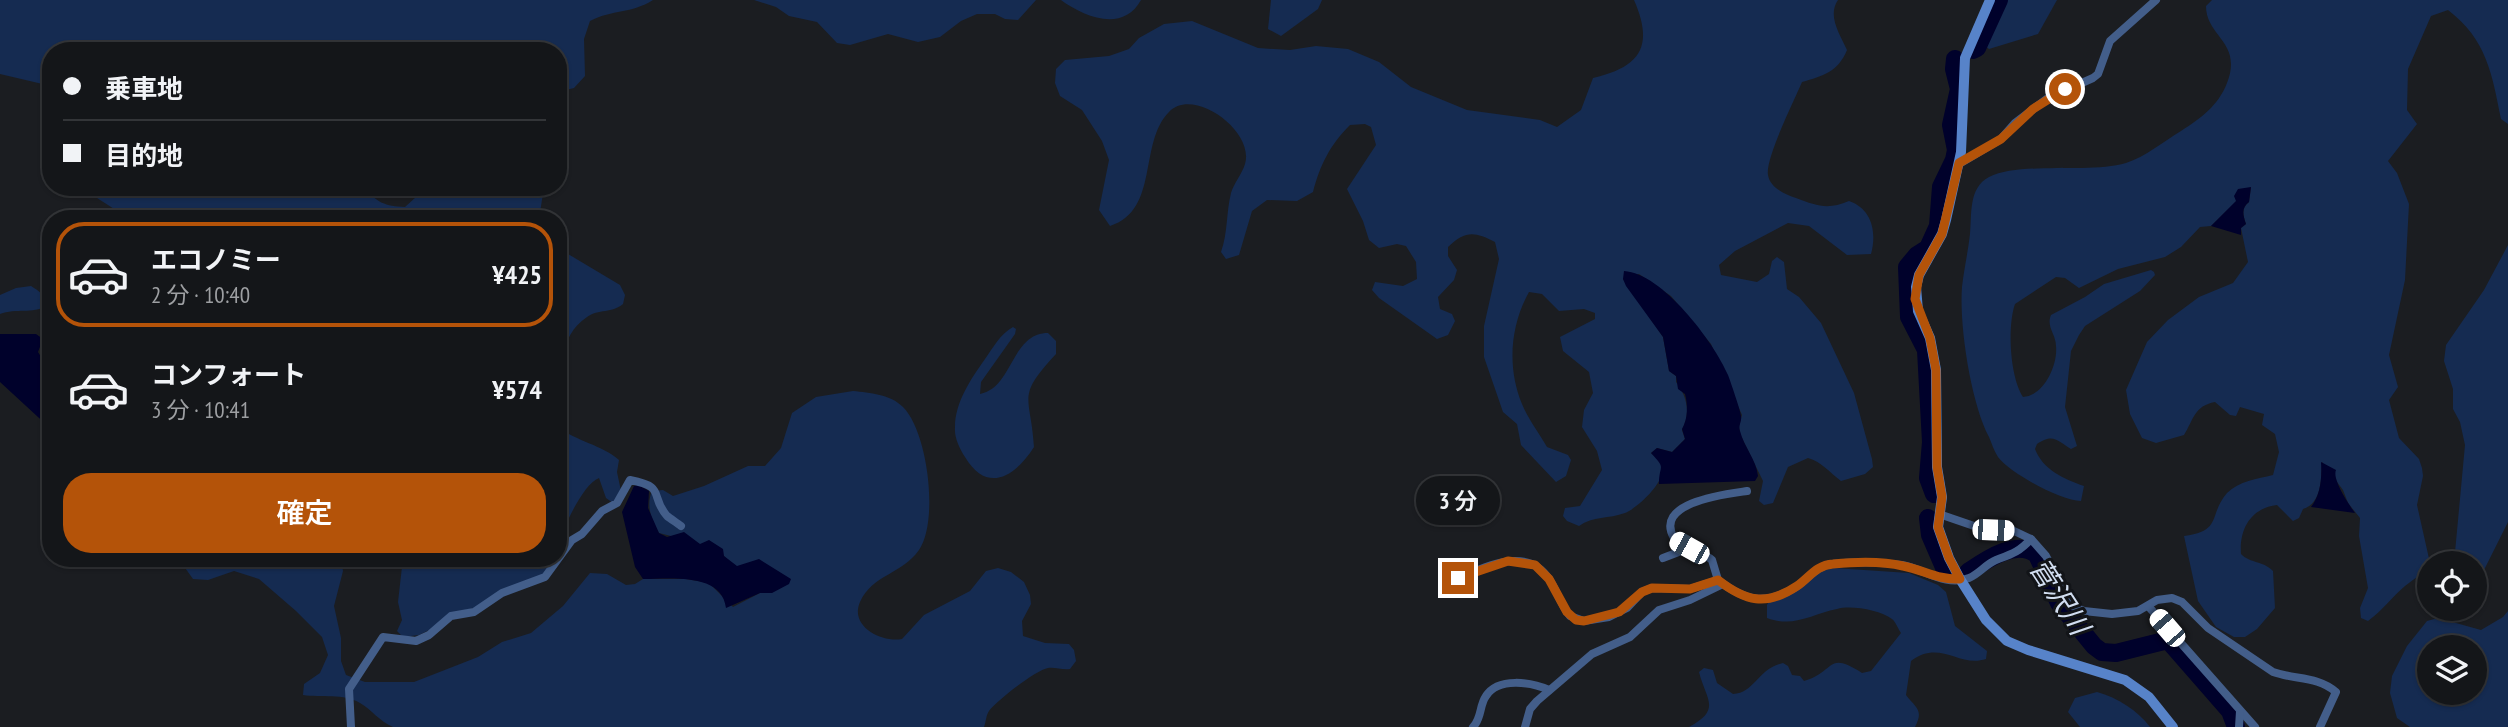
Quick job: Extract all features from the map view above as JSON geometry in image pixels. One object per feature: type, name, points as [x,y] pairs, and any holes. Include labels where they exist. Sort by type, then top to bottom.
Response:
[{"type":"street","points":[[1990,0],[1965,58],[1965,97],[1959,163],[1942,234],[1919,275],[1915,299],[1930,338],[1936,370],[1937,467],[1942,497],[1938,527],[1960,579],[1986,620],[2007,641],[2125,680],[2149,697],[2173,727]]},
{"type":"street","points":[[1959,163],[2001,139],[2015,123],[2048,98],[2098,74],[2101,58],[2110,41],[2156,0]]},
{"type":"street","points":[[567,547],[602,511],[617,503],[630,480],[655,488],[666,515],[681,526]]},
{"type":"street","points":[[1747,491],[1705,498],[1682,507],[1672,521],[1673,536],[1712,560],[1721,582],[1746,598],[1767,599],[1797,586],[1810,574],[1830,564],[1900,565],[1936,578],[1969,578],[1993,561],[2019,553],[2029,542]]},
{"type":"street","points":[[1939,513],[1977,527],[2012,530],[2046,555],[2072,606],[2084,611],[2112,614],[2149,607],[2164,598],[2182,602],[2194,617],[2273,672],[2288,677],[2317,680],[2336,692],[2320,727]]},
{"type":"street","points":[[1662,558],[1689,548]]},
{"type":"street","points":[[1455,580],[1500,563],[1527,562],[1535,565],[1549,579],[1570,616],[1584,621],[1619,612],[1642,592],[1652,588],[1690,589],[1721,582]]},
{"type":"street","points":[[351,727],[349,689],[383,637],[416,641],[429,635],[451,616],[474,612],[502,593],[545,577],[552,567]]},
{"type":"street","points":[[1525,727],[1530,709],[1592,654],[1630,637],[1658,610],[1690,600],[1721,582]]},
{"type":"street","points":[[2149,607],[2255,727]]},
{"type":"street","points":[[1473,727],[1478,722],[1485,697],[1499,686],[1524,682],[1549,690]]},
{"type":"street","points":[[2239,727],[2240,710]]},
{"type":"shaded area","points":[[0,0],[653,0],[637,8],[590,21],[584,39],[585,76],[574,88],[567,90],[567,42],[42,42],[42,84],[0,74]]},
{"type":"shaded area","points":[[754,0],[1036,0],[1018,20],[1005,19],[995,14],[977,14],[961,21],[940,37],[918,42],[888,34],[850,45],[837,43],[817,22],[789,16],[776,7]]},
{"type":"shaded area","points":[[1061,0],[1141,0],[1124,16],[1103,19],[1081,12]]},
{"type":"shaded area","points":[[1271,0],[1322,0],[1318,9],[1281,36],[1268,29]]},
{"type":"shaded area","points":[[1634,0],[1838,0],[1834,19],[1847,50],[1834,68],[1802,82],[1775,144],[1768,175],[1769,180],[1779,190],[1810,203],[1829,206],[1849,201],[1857,205],[1868,215],[1871,222],[1871,254],[1847,255],[1809,226],[1788,223],[1735,251],[1719,265],[1721,275],[1757,282],[1769,274],[1772,261],[1777,257],[1784,262],[1787,289],[1799,297],[1821,323],[1854,393],[1872,459],[1873,467],[1865,474],[1841,481],[1808,458],[1788,467],[1773,503],[1764,505],[1759,501],[1763,481],[1740,434],[1742,415],[1711,344],[1671,296],[1639,274],[1623,279],[1663,337],[1669,371],[1676,376],[1686,405],[1682,430],[1685,439],[1672,452],[1657,448],[1651,453],[1662,464],[1661,477],[1651,492],[1631,510],[1579,526],[1567,521],[1563,516],[1565,508],[1580,506],[1602,470],[1597,451],[1582,427],[1584,410],[1593,393],[1589,372],[1563,351],[1560,337],[1595,319],[1595,313],[1584,309],[1559,311],[1542,294],[1529,292],[1514,333],[1514,376],[1524,410],[1547,447],[1568,455],[1571,460],[1566,476],[1556,482],[1521,445],[1517,424],[1503,412],[1484,357],[1484,326],[1499,259],[1495,242],[1470,234],[1448,247],[1448,256],[1457,270],[1454,280],[1438,297],[1440,309],[1452,314],[1455,321],[1448,335],[1437,339],[1379,298],[1372,290],[1375,282],[1403,286],[1417,279],[1416,262],[1406,246],[1397,244],[1379,248],[1369,240],[1347,189],[1376,145],[1371,127],[1365,124],[1350,125],[1327,156],[1313,192],[1297,201],[1267,200],[1252,211],[1239,255],[1226,259],[1221,252],[1229,200],[1245,164],[1246,151],[1232,126],[1206,108],[1180,105],[1169,112],[1154,141],[1136,206],[1126,218],[1110,226],[1099,210],[1109,160],[1102,141],[1082,110],[1060,96],[1055,83],[1056,69],[1065,60],[1109,56],[1129,49],[1139,38],[1164,24],[1192,21],[1258,48],[1290,50],[1316,46],[1348,49],[1379,62],[1411,87],[1467,110],[1540,120],[1557,127],[1581,110],[1593,78],[1622,68],[1639,52],[1643,30]]},
{"type":"shaded area","points":[[1993,0],[2057,0],[2038,34],[1989,49],[1983,44]]},
{"type":"shaded area","points":[[2212,0],[2508,0],[2508,124],[2501,119],[2491,73],[2480,46],[2461,21],[2448,10],[2431,16],[2408,69],[2407,110],[2417,124],[2388,161],[2397,173],[2409,204],[2405,280],[2389,355],[2398,387],[2389,400],[2399,438],[2419,459],[2422,468],[2417,505],[2427,551],[2417,551],[2417,577],[2368,621],[2361,618],[2360,608],[2368,588],[2359,536],[2360,518],[2322,462],[2317,496],[2314,502],[2303,509],[2299,518],[2293,521],[2277,505],[2268,507],[2260,510],[2248,521],[2242,536],[2241,554],[2273,571],[2275,608],[2257,629],[2245,637],[2234,637],[2216,627],[2198,601],[2184,536],[2196,534],[2210,526],[2221,501],[2232,489],[2248,481],[2273,475],[2279,452],[2275,434],[2262,425],[2264,414],[2240,407],[2236,416],[2230,415],[2215,402],[2199,410],[2184,435],[2156,443],[2142,438],[2130,414],[2126,390],[2147,342],[2168,320],[2199,297],[2233,283],[2248,262],[2241,228],[2246,224],[2243,212],[2249,202],[2251,187],[2211,226],[2200,227],[2181,247],[2165,257],[2118,269],[2079,288],[2065,278],[2056,277],[2015,304],[2011,325],[2011,352],[2015,377],[2023,397],[2031,395],[2043,385],[2055,362],[2056,346],[2050,323],[2051,315],[2104,284],[2151,270],[2154,272],[2155,275],[2140,291],[2085,326],[2071,351],[2065,407],[2077,446],[2071,449],[2059,441],[2048,439],[2037,444],[2035,449],[2049,468],[2084,486],[2081,501],[2036,485],[2004,463],[1994,450],[1977,405],[1962,322],[1962,287],[1972,202],[1977,188],[1989,177],[2003,172],[2037,168],[2093,168],[2126,163],[2147,153],[2202,116],[2214,105],[2223,91],[2231,69],[2227,49],[2208,17],[2206,6]]},
{"type":"shaded area","points":[[2251,187],[2249,202],[2243,212],[2246,224],[2241,228],[2241,235],[2211,226],[2236,201],[2234,196],[2238,189]]},
{"type":"shaded area","points":[[94,196],[372,196],[382,203],[405,207],[417,196],[543,196],[540,210],[116,210]]},
{"type":"shaded area","points":[[2508,245],[2508,522],[2487,564],[2487,551],[2455,551],[2465,445],[2460,422],[2453,409],[2453,389],[2444,361],[2446,345],[2484,290]]},
{"type":"shaded area","points":[[567,253],[620,285],[625,295],[623,304],[587,317],[570,335],[567,342]]},
{"type":"shaded area","points":[[1624,271],[1654,283],[1670,296],[1699,328],[1721,361],[1741,416],[1740,431],[1757,470],[1755,481],[1659,484],[1661,465],[1651,453],[1657,448],[1672,452],[1685,439],[1682,429],[1686,416],[1686,398],[1678,389],[1676,376],[1669,371],[1663,337],[1626,286]]},
{"type":"shaded area","points":[[31,286],[40,292],[42,308],[0,314],[0,295],[16,288]]},
{"type":"shaded area","points":[[1013,327],[1016,329],[1015,334],[981,382],[980,394],[991,390],[999,382],[1026,342],[1036,335],[1048,333],[1056,341],[1056,354],[1035,380],[1028,397],[1034,447],[1010,473],[991,478],[982,475],[963,454],[955,435],[956,418],[961,400],[974,375],[1004,333]]},
{"type":"shaded area","points":[[0,334],[36,334],[42,338],[38,352],[42,358],[42,421],[0,382]]},
{"type":"shaded area","points":[[853,391],[892,399],[903,407],[912,419],[924,456],[929,499],[925,537],[912,558],[866,593],[858,611],[863,626],[877,636],[902,639],[924,615],[970,591],[986,571],[998,568],[1011,572],[1024,582],[1030,595],[1031,604],[1022,621],[1023,636],[1045,643],[1069,644],[1074,650],[1076,661],[1070,669],[1048,668],[1026,680],[993,706],[984,727],[393,727],[354,700],[303,695],[304,684],[320,673],[328,655],[322,637],[259,579],[234,571],[208,580],[193,579],[184,567],[342,567],[334,606],[341,638],[341,661],[346,675],[365,682],[414,682],[478,657],[502,642],[531,633],[563,606],[590,573],[607,574],[626,585],[643,579],[686,579],[709,583],[733,607],[760,593],[724,556],[695,542],[659,533],[650,512],[652,491],[663,490],[673,496],[704,486],[748,466],[765,466],[781,448],[792,413],[816,397]]},
{"type":"shaded area","points":[[567,432],[605,450],[619,460],[617,472],[621,491],[613,503],[606,498],[599,478],[574,507],[567,522]]},
{"type":"shaded area","points":[[2321,462],[2336,470],[2338,485],[2355,513],[2311,507],[2320,485]]},
{"type":"shaded area","points":[[638,485],[649,491],[648,508],[659,533],[667,537],[684,532],[700,544],[709,540],[723,549],[724,556],[737,566],[759,559],[791,579],[789,584],[772,593],[760,593],[726,608],[722,596],[715,588],[705,583],[680,579],[643,579],[635,567],[622,512],[634,486]]},
{"type":"shaded area","points":[[402,567],[549,567],[544,575],[478,607],[450,614],[439,625],[419,635],[403,637],[397,631],[402,620],[398,602]]},
{"type":"shaded area","points":[[1834,568],[1909,573],[1938,585],[1946,592],[1955,626],[1987,651],[1986,659],[1976,661],[1931,653],[1911,661],[1906,695],[1919,713],[1915,727],[1689,727],[1699,721],[1709,709],[1708,697],[1699,672],[1704,668],[1713,670],[1717,683],[1733,694],[1746,690],[1767,670],[1783,663],[1788,666],[1792,675],[1800,676],[1804,681],[1836,663],[1850,666],[1862,673],[1871,671],[1901,633],[1887,616],[1850,608],[1786,622],[1767,618],[1770,599],[1817,572]]},
{"type":"shaded area","points":[[2508,611],[2508,727],[2410,727],[2397,718],[2390,693],[2392,676],[2407,646],[2427,621],[2449,621],[2481,630]]},
{"type":"shaded area","points":[[2097,692],[2126,705],[2150,727],[2080,727],[2068,712],[2075,698]]},
{"type":"waterway","name":"菅沢川","points":[[1973,50],[1977,48],[1999,0]]},
{"type":"waterway","name":"菅沢川","points":[[1934,494],[1928,478],[1931,442],[1926,350],[1909,317],[1907,267],[1917,255],[1928,248],[1938,226],[1941,187],[1954,160],[1956,150],[1951,125],[1959,89],[1954,69],[1955,59]]},
{"type":"waterway","name":"菅沢川","points":[[1928,518],[1930,535],[1946,572]]},
{"type":"waterway","name":"菅沢川","points":[[1968,572],[2002,553],[2029,550],[2037,555],[2059,603],[2094,646],[2102,652],[2116,653],[2168,640],[2230,711],[2236,727]]},
{"type":"route","points":[[1458,578],[1508,561],[1527,562],[1543,571],[1570,616],[1584,621],[1609,617],[1627,608],[1642,592],[1652,588],[1690,589],[1718,580],[1746,598],[1767,599],[1797,586],[1819,568],[1830,564],[1900,565],[1936,578],[1960,579],[1938,527],[1942,497],[1937,477],[1936,370],[1930,338],[1917,311],[1916,287],[1919,275],[1942,234],[1959,163],[2001,139],[2015,123],[2048,98],[2065,89]]}]
